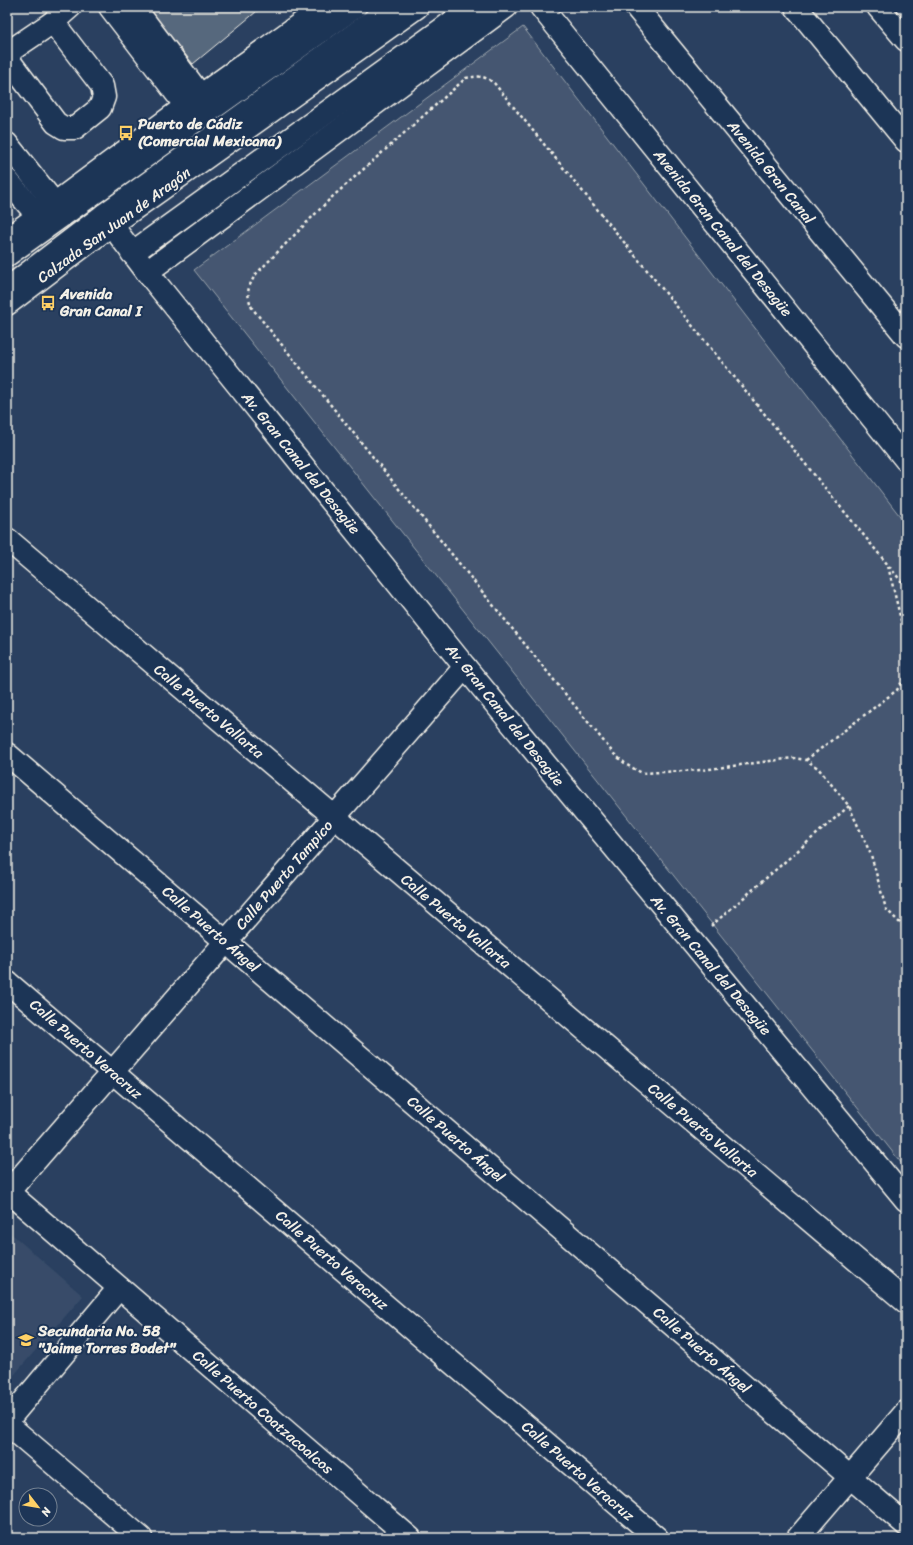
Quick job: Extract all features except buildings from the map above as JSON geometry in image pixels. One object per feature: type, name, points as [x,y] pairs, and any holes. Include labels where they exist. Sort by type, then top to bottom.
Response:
[{"type":"street","points":[[7,53],[53,22],[70,7]]},
{"type":"street","points":[[110,7],[194,101]]},
{"type":"street","points":[[134,7],[194,101]]},
{"type":"street","points":[[7,239],[324,7]]},
{"type":"street","points":[[7,255],[355,7]]},
{"type":"street","points":[[7,289],[107,220],[392,7]]},
{"type":"street","name":"Calzada San Juan de Aragón","points":[[7,304],[107,220],[417,7]]},
{"type":"street","points":[[132,253],[473,7]]},
{"type":"street","points":[[147,272],[506,7]]},
{"type":"street","name":"Avenida Gran Canal del Desagüe","points":[[541,7],[906,460]]},
{"type":"street","name":"Avenida Gran Canal","points":[[636,7],[906,336]]},
{"type":"street","points":[[796,7],[906,141]]},
{"type":"street","points":[[878,7],[906,40]]},
{"type":"street","points":[[7,58],[56,123],[64,128],[75,128],[100,108],[104,97],[102,86],[53,22]]},
{"type":"street","points":[[7,144],[47,210]]},
{"type":"street","points":[[7,180],[47,210]]},
{"type":"street","name":"Av. Gran Canal del Desagüe","points":[[107,220],[147,272],[465,668],[906,1200]]},
{"type":"street","name":"Calle Puerto Vallarta","points":[[7,539],[906,1302]]},
{"type":"street","name":"Calle Puerto Tampico","points":[[8,1192],[465,668]]},
{"type":"street","name":"Calle Puerto Ángel","points":[[7,754],[906,1525]]},
{"type":"street","name":"Calle Puerto Veracruz","points":[[7,982],[657,1538]]},
{"type":"street","name":"Calle Puerto Coatzacoalcos","points":[[8,1192],[410,1538]]},
{"type":"street","points":[[7,1421],[119,1288]]},
{"type":"street","points":[[798,1538],[906,1412]]},
{"type":"street","points":[[7,1424],[142,1538]]},
{"type":"path","points":[[906,587],[494,83],[486,77],[477,76],[466,78],[330,199],[256,274],[249,284],[247,295],[252,308],[614,754],[622,761],[642,773],[702,770],[793,758],[806,760],[818,768],[849,806],[871,855],[886,909],[906,929]]},
{"type":"path","points":[[888,566],[906,641]]},
{"type":"path","points":[[806,760],[897,690],[906,675]]},
{"type":"path","points":[[693,942],[849,806]]},
{"type":"shaded area","points":[[523,27],[906,524],[906,1169],[194,270]]},
{"type":"shaded area","name":"Secundaria No. 58 \"Jaime Torres Bodet\"","points":[[7,1230],[83,1296],[7,1383]]},
{"type":"place","name":"Puerto de Cádiz (Comercial Mexicana)","points":[[126,133]]},
{"type":"place","name":"Avenida Gran Canal I","points":[[48,303]]},
{"type":"place","name":"Secundaria No. 58 \"Jaime Torres Bodet\"","points":[[26,1340]]}]
